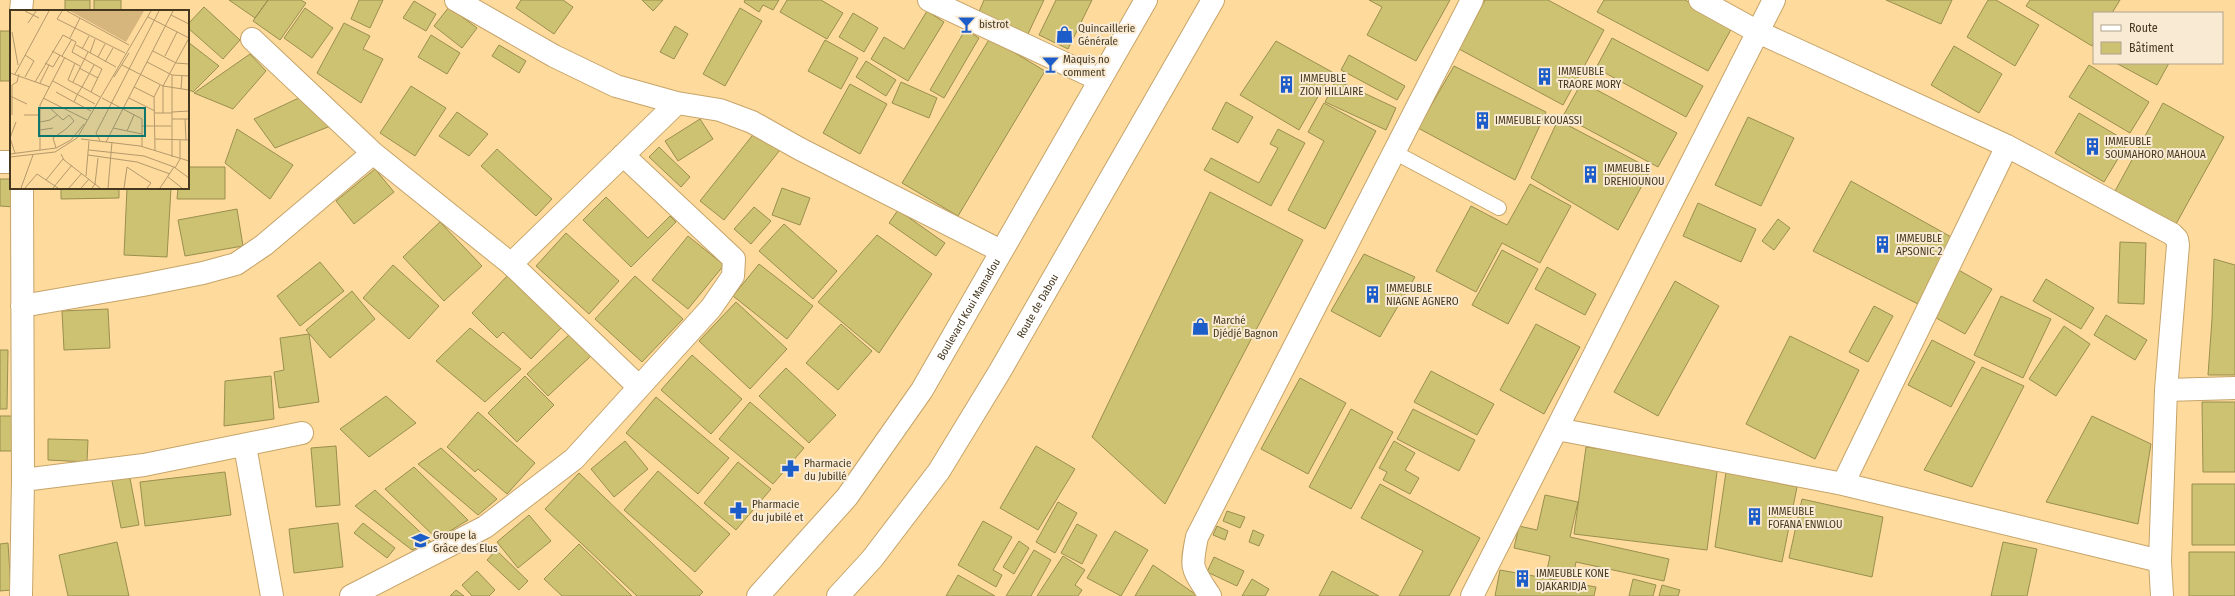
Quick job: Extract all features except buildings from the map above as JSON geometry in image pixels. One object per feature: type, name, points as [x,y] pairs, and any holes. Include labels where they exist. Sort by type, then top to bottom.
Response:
[{"type":"street","points":[[21,10],[22,0]]},
{"type":"street","points":[[456,0],[554,56],[616,86],[677,104],[720,110],[752,122],[800,149],[1001,252]]},
{"type":"street","points":[[930,0],[1100,80]]},
{"type":"street","name":"Boulevard Koui Mamadou","points":[[758,596],[847,497],[914,403],[1146,0]]},
{"type":"street","name":"Route de Dabou","points":[[838,596],[872,559],[939,471],[1000,371],[1213,0]]},
{"type":"street","points":[[1210,596],[1193,569],[1192,560],[1197,537],[1472,0]]},
{"type":"street","points":[[1700,0],[1758,32],[2007,146],[2172,234],[2177,239],[2166,390],[2160,561],[2162,596]]},
{"type":"street","points":[[1472,596],[1774,0]]},
{"type":"street","points":[[252,39],[373,153],[511,264],[638,386]]},
{"type":"street","points":[[511,264],[677,104]]},
{"type":"street","points":[[1843,484],[2007,146]]},
{"type":"street","points":[[22,306],[143,285],[202,273],[236,264],[264,245],[373,153]]},
{"type":"street","points":[[351,596],[485,527],[574,459],[638,386],[711,308],[733,276],[734,259],[623,155]]},
{"type":"street","points":[[21,596],[23,480],[22,189]]},
{"type":"street","points":[[2166,390],[2235,388]]},
{"type":"street","points":[[1557,429],[1843,484],[2160,561]]},
{"type":"street","points":[[23,480],[144,465],[245,446],[302,433]]},
{"type":"street","points":[[245,446],[272,596]]},
{"type":"lane","points":[[1394,152],[1499,208]]},
{"type":"place","name":"bistrot","points":[[966,24]]},
{"type":"place","name":"Quincaillerie Générale","points":[[1065,34]]},
{"type":"place","name":"Maquis no comment","points":[[1050,65]]},
{"type":"place","name":"IMMEUBLE TRAORE MORY","points":[[1545,77]]},
{"type":"place","name":"IMMEUBLE ZION HILLAIRE","points":[[1287,84]]},
{"type":"place","name":"IMMEUBLE KOUASSI","points":[[1482,120]]},
{"type":"place","name":"IMMEUBLE SOUMAHORO MAHOUA","points":[[2092,147]]},
{"type":"place","name":"IMMEUBLE DREHIOUNOU","points":[[1591,174]]},
{"type":"place","name":"IMMEUBLE APSONIC 2","points":[[1883,244]]},
{"type":"place","name":"IMMEUBLE NIAGNE AGNERO","points":[[1373,294]]},
{"type":"place","name":"Marché Djédjé Bagnon","points":[[1200,326]]},
{"type":"place","name":"Pharmacie du Jubillé","points":[[791,469]]},
{"type":"place","name":"Pharmacie du jubilé et","points":[[739,510]]},
{"type":"place","name":"IMMEUBLE FOFANA ENWLOU","points":[[1755,517]]},
{"type":"place","name":"Groupe la Grâce des Elus","points":[[420,541]]},
{"type":"place","name":"IMMEUBLE KONE DJAKARIDJA","points":[[1523,579]]}]
